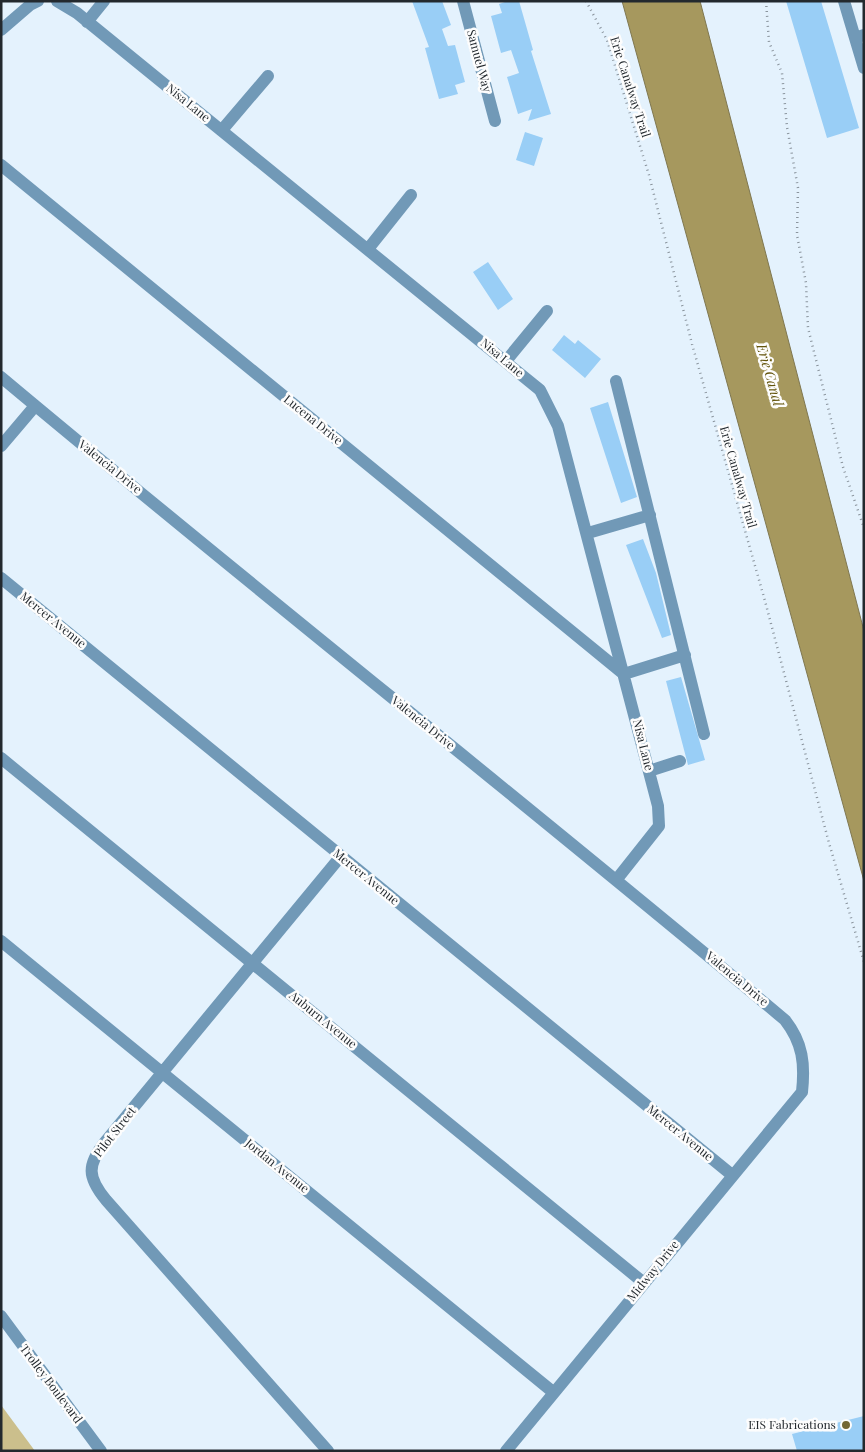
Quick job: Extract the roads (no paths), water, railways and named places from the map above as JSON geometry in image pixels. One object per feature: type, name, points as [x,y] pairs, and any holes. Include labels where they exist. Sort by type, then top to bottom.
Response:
[{"type":"street","name":"Nisa Lane","points":[[57,1],[87,22],[222,130],[540,390],[558,426],[588,533],[658,806],[659,826],[617,879]]},
{"type":"street","points":[[87,22],[104,1]]},
{"type":"street","name":"Samuel Way","points":[[463,1],[495,121]]},
{"type":"street","points":[[844,1],[859,37],[864,68]]},
{"type":"street","points":[[1,30],[36,2]]},
{"type":"street","points":[[222,130],[268,76]]},
{"type":"street","name":"Lucena Drive","points":[[1,166],[625,674]]},
{"type":"street","points":[[368,249],[411,194]]},
{"type":"street","points":[[506,361],[547,311]]},
{"type":"street","name":"Valencia Drive","points":[[1,378],[617,879],[786,1020],[796,1033],[803,1052],[802,1092]]},
{"type":"street","points":[[616,381],[704,734]]},
{"type":"street","points":[[1,446],[35,406]]},
{"type":"street","points":[[588,533],[650,514]]},
{"type":"street","name":"Mercer Avenue","points":[[1,578],[732,1175]]},
{"type":"street","points":[[625,674],[685,654]]},
{"type":"street","name":"Auburn Avenue","points":[[1,758],[644,1283]]},
{"type":"street","points":[[649,771],[680,761]]},
{"type":"street","name":"Pilot Street","points":[[328,1451],[106,1200],[92,1180],[91,1166],[95,1155],[340,856]]},
{"type":"street","name":"Jordan Avenue","points":[[1,941],[553,1392]]},
{"type":"street","name":"Midway Drive","points":[[506,1451],[802,1092]]},
{"type":"street","name":"Trolley Boulevard","points":[[1,1316],[101,1451]]},
{"type":"water","name":"Erie Canal","points":[[622,1],[700,1],[864,631],[864,881]]},
{"type":"place","name":"EIS Fabrications","points":[[846,1425]]}]
